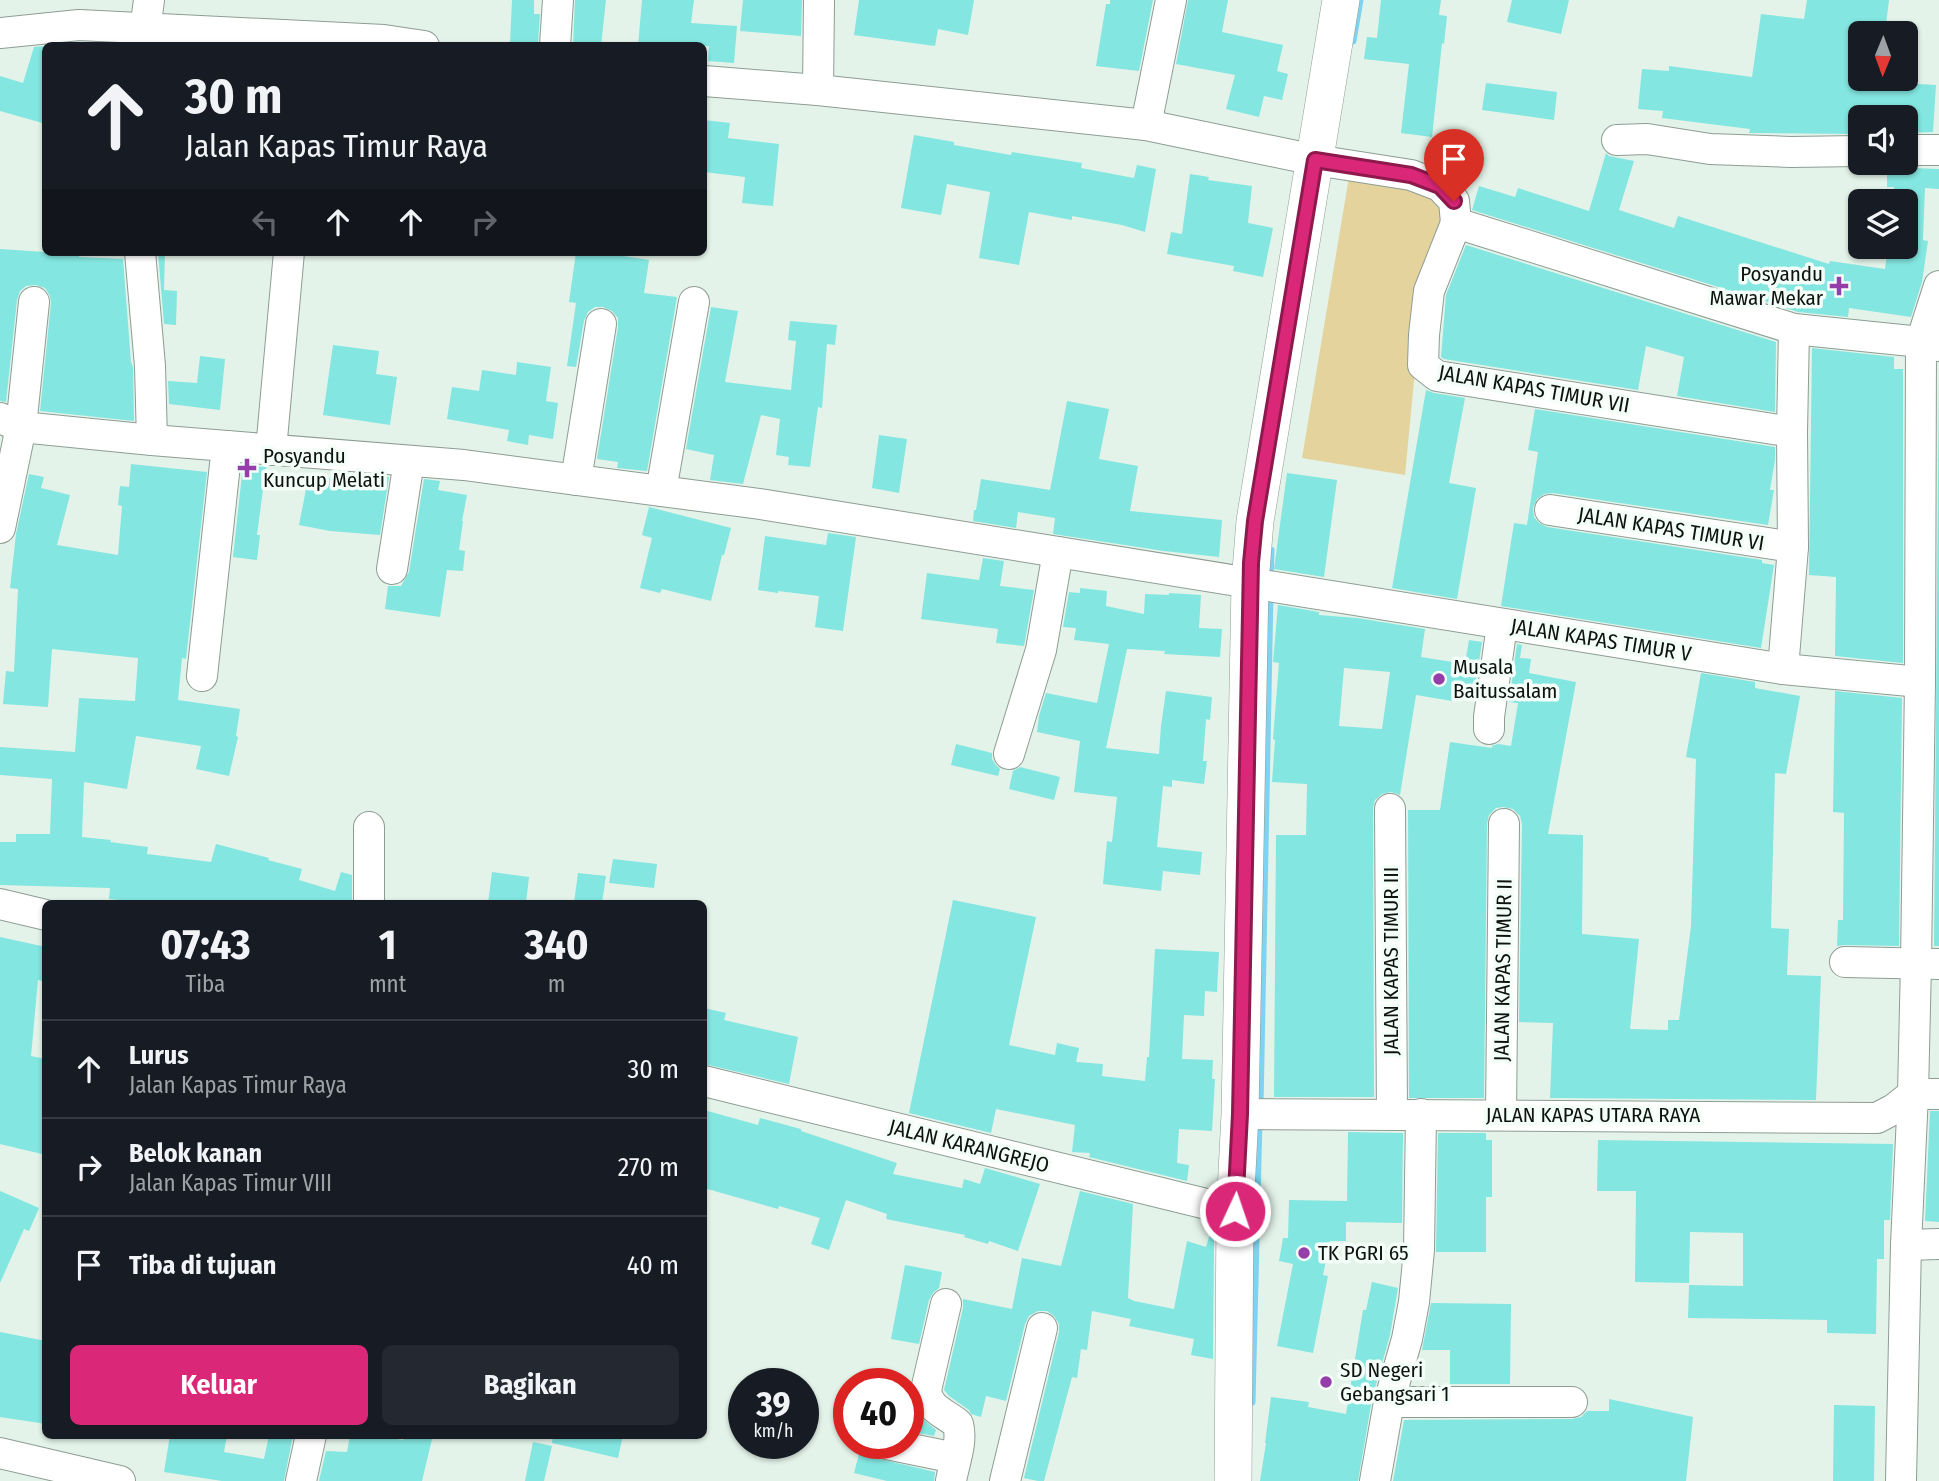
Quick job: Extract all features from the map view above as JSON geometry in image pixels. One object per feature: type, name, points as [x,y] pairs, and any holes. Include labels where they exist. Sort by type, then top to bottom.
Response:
[{"type":"street","points":[[555,42],[558,0]]},
{"type":"street","points":[[818,90],[819,0]]},
{"type":"street","points":[[1146,125],[1171,0]]},
{"type":"street","points":[[1233,1481],[1235,1211],[1254,1113],[1263,586],[1255,521],[1327,162],[1341,0]]},
{"type":"street","points":[[0,33],[79,25],[146,24],[397,42]]},
{"type":"street","points":[[707,80],[1146,125],[1327,162],[1411,175],[1440,186],[1454,201],[1456,223],[1794,330],[1930,344]]},
{"type":"street","points":[[1617,140],[1647,139],[1710,149],[1848,151]]},
{"type":"street","points":[[1918,150],[1939,150]]},
{"type":"street","name":"JALAN KAPAS TIMUR VII","points":[[1456,223],[1429,291],[1423,365],[1437,376],[1792,432]]},
{"type":"street","points":[[140,256],[150,366],[152,440]]},
{"type":"street","points":[[271,450],[289,256]]},
{"type":"street","points":[[1901,1481],[1906,1245],[1926,1094],[1927,963],[1920,682],[1930,344],[1939,286]]},
{"type":"street","points":[[0,528],[10,423],[34,302]]},
{"type":"street","points":[[661,491],[694,302]]},
{"type":"street","points":[[576,480],[601,324]]},
{"type":"street","points":[[1783,669],[1793,547],[1794,330]]},
{"type":"street","name":"JALAN KAPAS TIMUR V","points":[[10,423],[152,440],[464,465],[774,506],[1783,669],[1920,682]]},
{"type":"street","points":[[202,676],[227,446]]},
{"type":"street","points":[[392,569],[409,461]]},
{"type":"street","name":"JALAN KAPAS TIMUR VI","points":[[1550,510],[1793,547]]},
{"type":"street","points":[[1009,754],[1041,650],[1058,552]]},
{"type":"street","points":[[1489,729],[1502,625]]},
{"type":"street","name":"JALAN KAPAS TIMUR III","points":[[1375,1481],[1389,1402],[1407,1339],[1419,1250],[1406,1114],[1390,809]]},
{"type":"street","name":"JALAN KAPAS TIMUR II","points":[[1501,1115],[1504,824]]},
{"type":"street","points":[[369,827],[369,900]]},
{"type":"street","points":[[0,904],[42,914]]},
{"type":"street","points":[[1845,962],[1927,963]]},
{"type":"street","name":"JALAN KARANGREJO","points":[[707,1082],[1235,1211]]},
{"type":"street","name":"JALAN KAPAS UTARA RAYA","points":[[1254,1113],[1877,1118],[1926,1094]]},
{"type":"street","points":[[1906,1245],[1939,1244]]},
{"type":"street","points":[[924,1459],[953,1470],[960,1435],[958,1424],[931,1404],[926,1390],[946,1304]]},
{"type":"street","points":[[1005,1481],[1042,1328]]},
{"type":"street","points":[[1389,1402],[1572,1402]]},
{"type":"street","points":[[302,1481],[310,1439]]},
{"type":"street","points":[[0,1453],[120,1481]]},
{"type":"shaded area","points":[[1349,177],[1425,192],[1448,220],[1423,286],[1405,475],[1302,458]]},
{"type":"building","points":[[512,0],[534,0],[534,14],[540,14],[538,42],[510,42]]},
{"type":"building","points":[[575,0],[606,0],[601,42],[573,42]]},
{"type":"building","points":[[642,0],[694,0],[691,23],[737,26],[734,63],[708,61],[707,42],[638,42]]},
{"type":"building","points":[[743,0],[802,0],[801,36],[740,31]]},
{"type":"building","points":[[859,0],[974,0],[968,35],[938,29],[935,46],[854,35]]},
{"type":"building","points":[[1110,0],[1153,0],[1139,71],[1096,66],[1106,4],[1110,4]]},
{"type":"building","points":[[1188,0],[1228,0],[1222,32],[1283,45],[1277,71],[1288,74],[1282,100],[1264,96],[1259,117],[1226,109],[1235,75],[1176,64]]},
{"type":"building","points":[[1381,0],[1441,0],[1439,15],[1447,16],[1432,137],[1401,133],[1409,64],[1364,59],[1367,37],[1377,38]]},
{"type":"building","points":[[1512,0],[1569,0],[1561,34],[1507,22]]},
{"type":"building","points":[[1807,0],[1889,0],[1886,21],[1848,21],[1848,91],[1918,91],[1918,84],[1936,85],[1933,132],[1918,133],[1918,105],[1848,105],[1848,134],[1749,133],[1750,129],[1662,118],[1663,111],[1638,109],[1642,69],[1669,71],[1669,66],[1752,77],[1761,14],[1804,19]]},
{"type":"building","points":[[42,46],[42,123],[0,111],[0,76],[23,83],[34,47]]},
{"type":"building","points":[[1486,83],[1557,92],[1554,120],[1482,110]]},
{"type":"building","points":[[707,120],[730,123],[728,138],[779,144],[773,206],[742,203],[745,177],[707,172]]},
{"type":"building","points":[[914,135],[1011,155],[1012,152],[1082,163],[1081,168],[1134,178],[1137,165],[1156,169],[1145,232],[1072,216],[1072,220],[1029,212],[1019,265],[979,258],[990,192],[947,184],[941,215],[901,208]]},
{"type":"building","points":[[1606,153],[1634,161],[1619,210],[1674,228],[1678,216],[1829,264],[1830,261],[1885,269],[1886,259],[1918,259],[1918,189],[1887,187],[1887,175],[1918,175],[1918,168],[1939,169],[1939,189],[1925,188],[1923,240],[1928,241],[1922,282],[1911,317],[1849,308],[1848,317],[1798,312],[1472,210],[1479,186],[1515,197],[1518,188],[1589,211]]},
{"type":"building","points":[[1190,174],[1209,177],[1208,180],[1252,186],[1248,223],[1273,228],[1263,277],[1233,271],[1234,266],[1167,254],[1171,232],[1182,234]]},
{"type":"building","points":[[1466,245],[1776,342],[1775,412],[1677,396],[1684,357],[1646,346],[1638,390],[1444,359],[1441,357],[1446,295]]},
{"type":"building","points":[[0,249],[42,252],[42,256],[123,259],[133,367],[134,421],[40,411],[51,303],[45,288],[36,285],[26,286],[20,291],[17,300],[6,402],[0,401]]},
{"type":"building","points":[[158,256],[165,256],[164,290],[177,291],[176,325],[164,324]]},
{"type":"building","points":[[575,256],[624,256],[649,260],[644,293],[677,297],[647,471],[617,468],[618,462],[597,459],[618,318],[603,307],[595,307],[588,312],[576,367],[567,366],[576,303],[569,302]]},
{"type":"building","points":[[711,307],[738,311],[725,382],[791,390],[796,341],[788,340],[790,321],[837,325],[835,345],[827,344],[822,408],[818,407],[810,467],[788,465],[789,457],[776,455],[780,419],[761,415],[743,484],[710,480],[714,455],[686,449]]},
{"type":"building","points":[[333,345],[379,351],[376,374],[397,377],[390,425],[323,415]]},
{"type":"building","points":[[1812,348],[1894,357],[1894,369],[1903,369],[1903,663],[1835,656],[1836,577],[1809,575]]},
{"type":"building","points":[[200,356],[225,359],[220,410],[169,404],[168,381],[197,383]]},
{"type":"building","points":[[517,362],[551,367],[546,401],[558,403],[553,439],[529,435],[528,445],[507,441],[509,430],[447,419],[452,387],[479,391],[482,370],[516,375]]},
{"type":"building","points":[[1939,369],[1939,946],[1934,946]]},
{"type":"building","points":[[1426,390],[1465,398],[1449,483],[1476,488],[1457,599],[1392,588]]},
{"type":"building","points":[[1067,401],[1109,409],[1099,459],[1138,466],[1130,511],[1222,520],[1219,557],[1053,534],[1055,518],[1018,512],[1016,528],[973,521],[981,479],[1050,490]]},
{"type":"building","points":[[1535,409],[1775,447],[1770,490],[1774,490],[1768,525],[1553,493],[1544,494],[1537,499],[1533,508],[1534,517],[1547,527],[1762,560],[1762,563],[1774,565],[1761,648],[1501,606],[1514,523],[1527,525],[1538,452],[1528,450]]},
{"type":"building","points":[[879,435],[907,439],[899,493],[872,488]]},
{"type":"building","points":[[131,464],[207,472],[186,659],[182,658],[178,700],[240,709],[238,737],[229,776],[196,769],[201,746],[136,736],[127,789],[84,782],[82,837],[148,847],[147,854],[211,862],[216,844],[302,869],[299,880],[335,891],[341,872],[352,875],[352,900],[119,900],[109,899],[110,888],[0,885],[0,842],[16,842],[16,834],[50,834],[52,779],[0,775],[0,747],[75,752],[79,698],[135,701],[138,658],[52,649],[48,707],[3,704],[6,671],[14,672],[18,589],[10,588],[16,534],[29,474],[44,477],[41,488],[70,495],[57,545],[118,555],[122,506],[118,505],[120,486],[129,487]]},
{"type":"building","points":[[243,465],[266,467],[257,535],[260,535],[257,560],[233,557]]},
{"type":"building","points":[[340,473],[389,477],[380,535],[330,531],[299,525],[309,474],[339,480]]},
{"type":"building","points":[[1287,473],[1337,480],[1324,577],[1274,569]]},
{"type":"building","points":[[424,479],[440,481],[438,490],[467,495],[459,550],[465,551],[463,571],[447,570],[440,617],[385,609],[388,586],[401,586],[409,572]]},
{"type":"building","points":[[649,507],[731,528],[711,601],[662,589],[660,593],[640,588],[652,538],[642,535]]},
{"type":"building","points":[[828,533],[856,537],[843,631],[815,627],[819,596],[758,590],[765,536],[826,545]]},
{"type":"building","points":[[983,558],[1004,561],[1000,586],[1034,590],[1024,646],[996,643],[998,629],[921,619],[927,573],[979,580]]},
{"type":"building","points":[[1080,588],[1107,591],[1106,606],[1144,614],[1145,594],[1201,595],[1199,628],[1222,629],[1220,657],[1127,649],[1106,748],[1159,754],[1166,691],[1212,697],[1210,720],[1206,719],[1203,761],[1207,761],[1204,784],[1172,780],[1172,787],[1163,786],[1157,847],[1202,852],[1200,875],[1163,871],[1161,891],[1103,884],[1107,841],[1112,842],[1117,797],[1074,792],[1080,741],[1037,732],[1046,693],[1097,703],[1109,644],[1074,640],[1076,628],[1063,627],[1069,592],[1080,593]]},
{"type":"building","points":[[1278,605],[1319,612],[1319,615],[1425,629],[1421,657],[1465,664],[1469,640],[1482,642],[1474,695],[1453,692],[1452,701],[1416,695],[1400,795],[1391,792],[1382,794],[1375,800],[1373,808],[1374,1097],[1274,1097],[1276,835],[1306,835],[1307,784],[1272,782],[1279,663],[1273,662]],"holes":[[[1344,668],[1390,672],[1382,729],[1339,726]]]},
{"type":"building","points":[[1517,644],[1522,645],[1520,658],[1531,659],[1529,673],[1576,682],[1548,834],[1583,835],[1582,934],[1639,939],[1630,1029],[1668,1030],[1668,1020],[1679,1020],[1691,926],[1696,759],[1686,757],[1701,673],[1755,682],[1755,688],[1800,696],[1786,774],[1775,773],[1771,928],[1789,929],[1787,975],[1821,976],[1816,1100],[1550,1098],[1553,1023],[1519,1022],[1522,824],[1520,816],[1513,809],[1503,807],[1496,808],[1489,815],[1487,824],[1484,1098],[1409,1098],[1408,810],[1440,810],[1450,742],[1492,748],[1498,744],[1511,746],[1518,703],[1509,702]]},
{"type":"building","points":[[1835,691],[1902,698],[1899,946],[1837,946],[1838,920],[1843,920],[1844,813],[1833,812]]},
{"type":"building","points":[[956,744],[992,753],[992,759],[1000,769],[998,776],[951,765]]},
{"type":"building","points":[[1020,767],[1060,777],[1054,800],[1009,789],[1013,771]]},
{"type":"building","points":[[613,859],[657,864],[654,888],[609,883]]},
{"type":"building","points":[[492,872],[529,877],[526,900],[488,900]]},
{"type":"building","points":[[578,873],[606,876],[602,900],[574,900]]},
{"type":"building","points":[[953,900],[1036,917],[1009,1045],[1055,1055],[1057,1043],[1079,1048],[1076,1062],[1103,1064],[1102,1076],[1145,1081],[1149,1057],[1155,949],[1219,952],[1217,992],[1205,991],[1204,1016],[1184,1015],[1182,1059],[1213,1060],[1212,1079],[1215,1079],[1212,1131],[1179,1129],[1177,1163],[1189,1165],[1187,1181],[1089,1157],[1090,1153],[1072,1152],[1075,1125],[996,1109],[991,1133],[909,1113]]},
{"type":"building","points":[[0,937],[42,946],[42,981],[38,980],[31,1056],[42,1058],[42,1154],[0,1144]]},
{"type":"building","points":[[707,1009],[726,1013],[724,1020],[798,1037],[789,1084],[707,1065]]},
{"type":"building","points":[[707,1111],[758,1125],[760,1118],[801,1129],[897,1163],[893,1174],[962,1188],[964,1179],[980,1184],[985,1168],[1040,1184],[1018,1251],[989,1241],[988,1244],[964,1237],[965,1235],[886,1219],[887,1214],[846,1200],[829,1250],[811,1244],[820,1218],[779,1206],[778,1209],[707,1189]]},
{"type":"building","points":[[1930,1111],[1939,1111],[1939,1222],[1925,1221]]},
{"type":"building","points":[[1348,1132],[1403,1133],[1402,1223],[1346,1222],[1346,1241],[1330,1241],[1323,1275],[1328,1276],[1313,1353],[1277,1346],[1293,1264],[1279,1261],[1283,1238],[1288,1238],[1289,1200],[1347,1201]]},
{"type":"building","points":[[1438,1133],[1486,1133],[1486,1140],[1492,1140],[1492,1197],[1486,1197],[1486,1252],[1436,1252]]},
{"type":"building","points":[[1598,1140],[1893,1144],[1890,1220],[1884,1220],[1884,1259],[1877,1259],[1876,1334],[1827,1333],[1827,1320],[1688,1318],[1689,1285],[1743,1286],[1743,1233],[1690,1232],[1689,1283],[1635,1282],[1636,1191],[1597,1191]]},
{"type":"building","points":[[0,1191],[39,1208],[29,1231],[24,1229],[0,1283]]},
{"type":"building","points":[[1080,1191],[1133,1204],[1128,1298],[1134,1301],[1174,1309],[1187,1241],[1206,1247],[1210,1234],[1214,1235],[1213,1359],[1191,1355],[1194,1339],[1129,1326],[1131,1319],[1092,1311],[1087,1350],[1081,1349],[1077,1378],[1072,1377],[1044,1481],[1038,1481],[1024,1478],[1059,1332],[1059,1324],[1054,1316],[1047,1311],[1038,1311],[1029,1316],[1006,1401],[986,1396],[981,1417],[971,1414],[944,1390],[963,1299],[1012,1309],[1022,1258],[1061,1266]]},
{"type":"building","points":[[905,1265],[942,1272],[939,1288],[929,1300],[919,1344],[891,1339]]},
{"type":"building","points":[[1372,1282],[1398,1288],[1390,1335],[1372,1399],[1358,1481],[1260,1481],[1271,1397],[1309,1402],[1308,1407],[1346,1414],[1363,1310],[1366,1310]]},
{"type":"building","points":[[1431,1303],[1511,1304],[1510,1384],[1450,1384],[1450,1350],[1422,1350]]},
{"type":"building","points":[[0,1332],[42,1340],[42,1423],[0,1417]]},
{"type":"building","points":[[1609,1399],[1693,1417],[1686,1481],[1393,1481],[1404,1420],[1572,1419],[1581,1417],[1587,1411],[1609,1411]]},
{"type":"building","points":[[1834,1405],[1875,1406],[1874,1481],[1833,1481]]},
{"type":"building","points":[[924,1420],[936,1430],[934,1436],[924,1434]]},
{"type":"building","points":[[169,1439],[226,1439],[224,1452],[264,1459],[268,1439],[292,1439],[284,1481],[222,1481],[164,1472]]},
{"type":"building","points":[[349,1439],[432,1439],[422,1481],[319,1481],[326,1451],[347,1452]]},
{"type":"building","points":[[552,1439],[622,1439],[618,1458],[552,1443]]},
{"type":"building","points":[[533,1442],[552,1446],[544,1481],[525,1481]]},
{"type":"building","points":[[858,1459],[880,1459],[935,1472],[934,1481],[887,1481],[854,1473]]},
{"type":"waterway","points":[[1353,41],[1360,0]]},
{"type":"waterway","points":[[1270,580],[1271,550]]},
{"type":"waterway","points":[[1260,1108],[1270,592]]},
{"type":"waterway","points":[[1252,1402],[1259,1120]]},
{"type":"place","name":"Posyandu Mawar Mekar","points":[[1839,286]]},
{"type":"place","name":"Posyandu Kuncup Melati","points":[[247,468]]},
{"type":"place","name":"Musala Baitussalam","points":[[1439,679]]},
{"type":"place","name":"TK PGRI 65","points":[[1304,1253]]},
{"type":"place","name":"SD Negeri Gebangsari 1","points":[[1326,1382]]},
{"type":"route","points":[[1235,1211],[1240,1114],[1251,563],[1255,521],[1315,160],[1411,175],[1440,186],[1454,201]]}]
